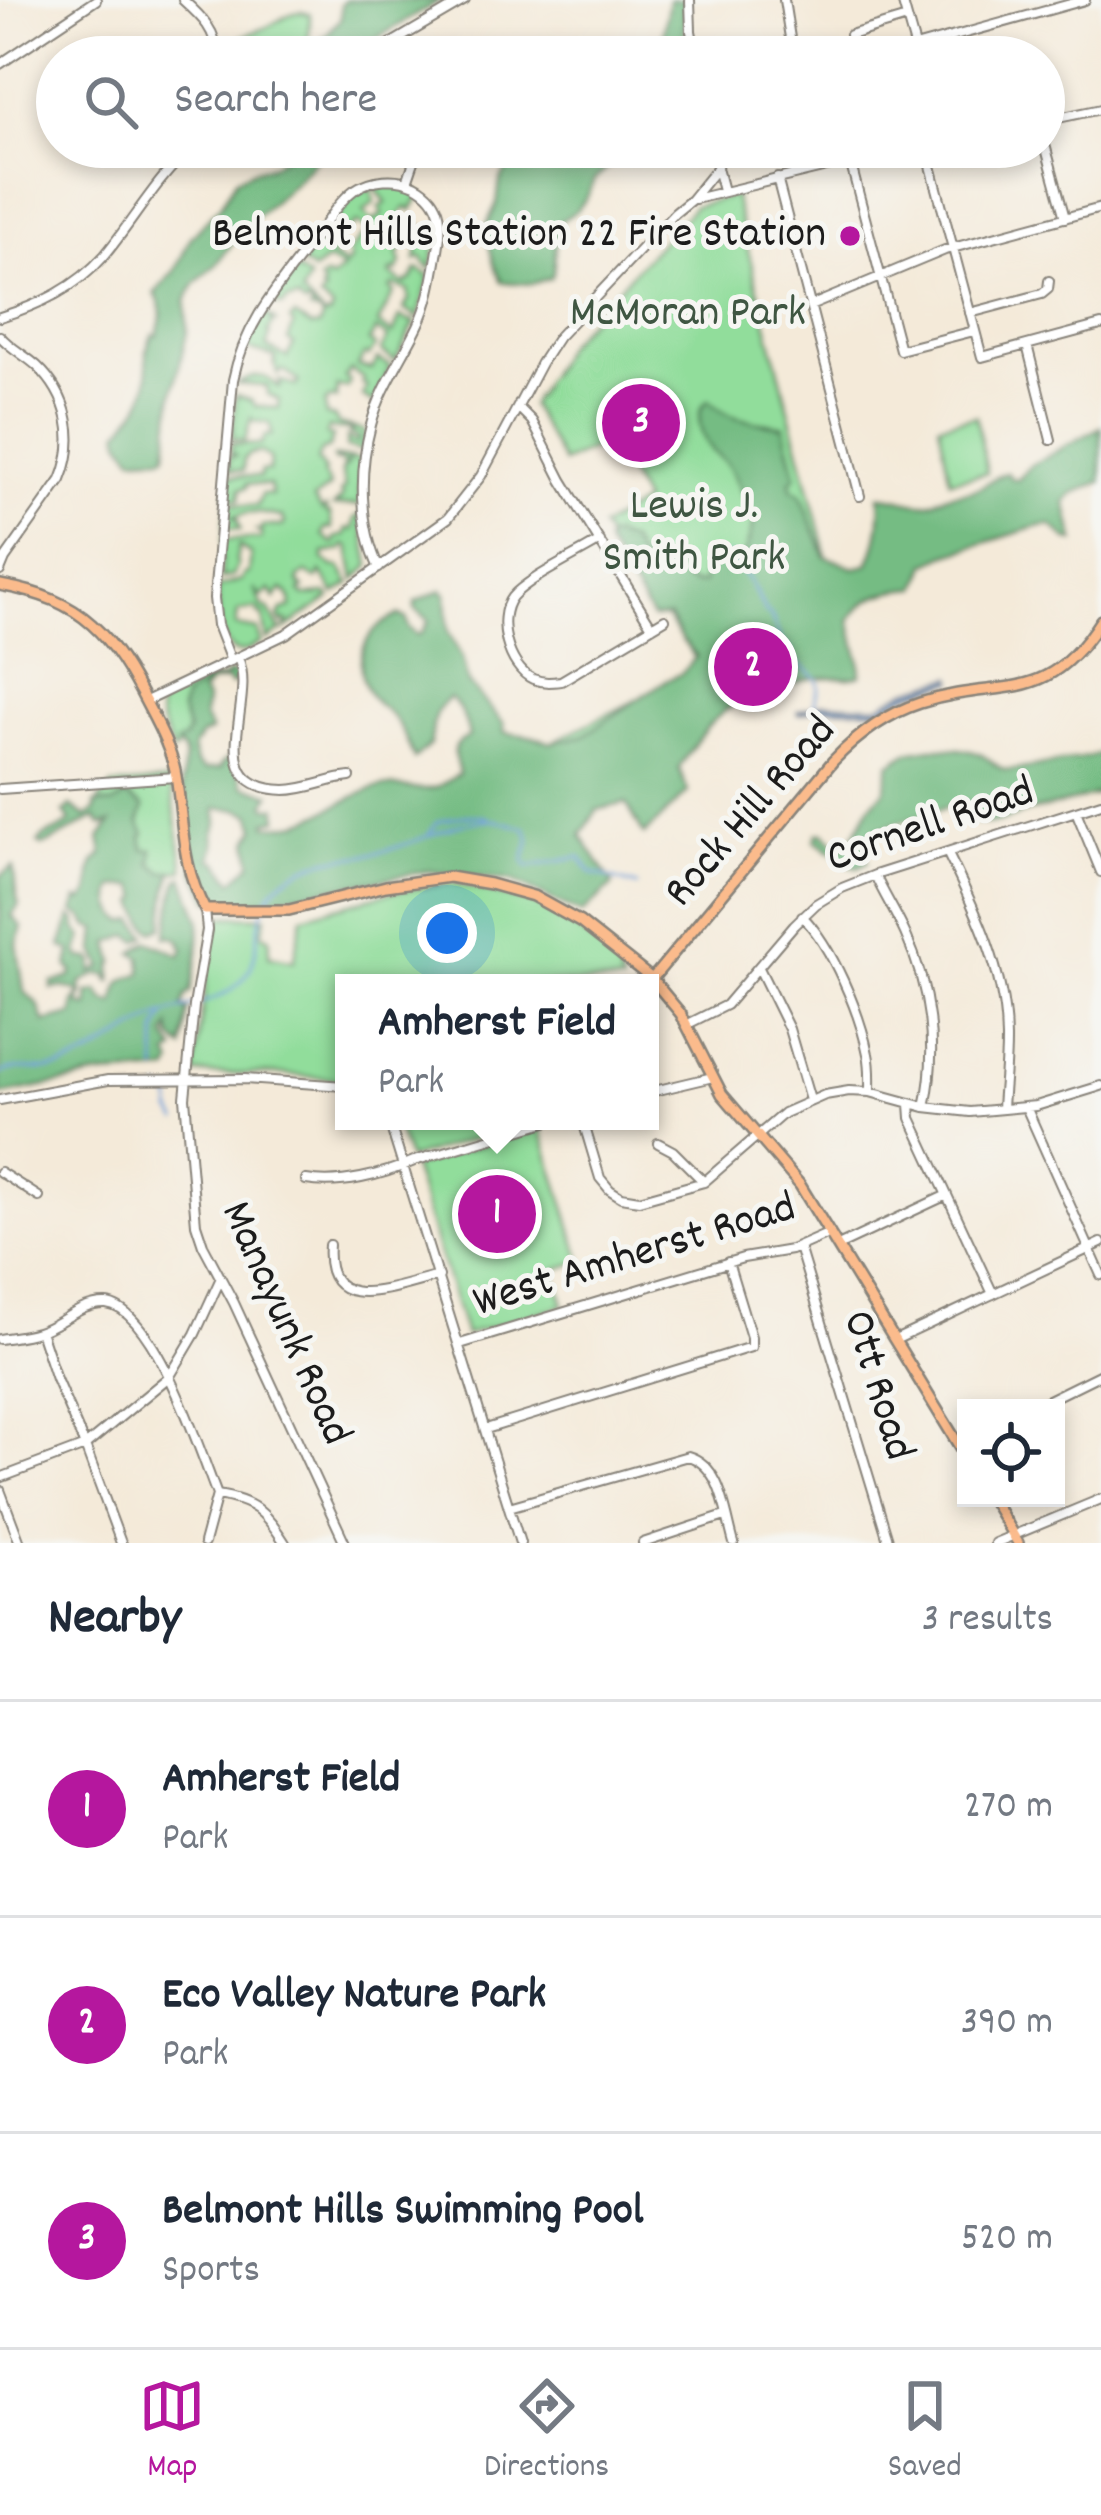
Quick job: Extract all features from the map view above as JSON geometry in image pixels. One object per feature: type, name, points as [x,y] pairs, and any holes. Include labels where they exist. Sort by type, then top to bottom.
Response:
[{"type":"main road","points":[[0,585],[47,596],[76,611],[112,646],[162,735],[176,776],[183,848],[205,910],[298,909],[420,879],[467,879],[553,904],[646,974]]},
{"type":"main road","name":"Rock Hill Road","points":[[656,974],[833,761],[862,735],[922,702],[1042,679],[1076,656],[1101,620]]},
{"type":"main road","points":[[659,988],[688,1024],[728,1101],[800,1185],[957,1431]]},
{"type":"main road","points":[[996,1507],[1016,1539]]},
{"type":"street","points":[[42,36],[97,0]]},
{"type":"street","points":[[183,0],[214,36]]},
{"type":"street","points":[[404,36],[465,0]]},
{"type":"street","points":[[690,0],[692,36]]},
{"type":"street","points":[[784,0],[790,36]]},
{"type":"street","points":[[902,0],[912,36]]},
{"type":"street","points":[[969,36],[1085,0]]},
{"type":"street","points":[[850,34],[907,18]]},
{"type":"street","points":[[0,64],[36,40]]},
{"type":"street","points":[[1065,117],[1101,109]]},
{"type":"street","points":[[0,317],[55,296],[91,269],[172,168]]},
{"type":"street","points":[[407,182],[411,168]]},
{"type":"street","points":[[717,168],[723,191]]},
{"type":"street","points":[[146,701],[286,634],[458,508],[481,476],[558,337],[717,168]]},
{"type":"street","points":[[691,200],[819,168]]},
{"type":"street","points":[[852,168],[901,350],[974,331]]},
{"type":"street","points":[[931,168],[982,357],[1101,326]]},
{"type":"street","points":[[1051,168],[1065,218]]},
{"type":"street","points":[[776,178],[860,496]]},
{"type":"street","points":[[350,777],[288,790],[250,780],[236,752],[235,738],[244,672],[217,626],[214,598],[233,380],[241,349],[262,308],[349,195],[375,181],[407,182],[434,200],[442,226],[428,299],[381,397],[367,443],[364,506],[379,568]]},
{"type":"street","points":[[810,306],[952,248],[1101,208]]},
{"type":"street","points":[[970,313],[1042,294],[1049,281]]},
{"type":"street","points":[[0,336],[52,383],[64,406],[70,440],[61,480],[0,571]]},
{"type":"street","points":[[1027,346],[1051,440]]},
{"type":"street","points":[[518,407],[532,421],[562,480],[652,627]]},
{"type":"street","points":[[600,542],[512,597],[505,622],[514,662],[533,679],[561,681],[665,619]]},
{"type":"street","points":[[0,789],[176,776]]},
{"type":"street","name":"Cornell Road","points":[[688,1024],[726,1005],[802,916],[834,892],[875,874],[1101,803]]},
{"type":"street","points":[[1076,811],[1101,872]]},
{"type":"street","points":[[947,851],[981,924],[999,986],[1006,1046],[1002,1109]]},
{"type":"street","points":[[875,874],[905,932],[928,1006],[932,1062],[925,1107]]},
{"type":"street","name":"Manayunk Road","points":[[205,910],[207,930],[186,1078],[196,1224],[345,1543]]},
{"type":"street","points":[[802,916],[821,942],[856,1016],[868,1052],[870,1092]]},
{"type":"street","points":[[758,967],[789,1028],[810,1100]]},
{"type":"street","points":[[659,1090],[713,1077]]},
{"type":"street","points":[[0,1100],[108,1080],[245,1079],[335,1085]]},
{"type":"street","points":[[586,1130],[600,1178],[621,1197],[639,1200],[704,1182],[788,1111],[838,1092],[870,1092],[957,1112],[1026,1107],[1101,1086]]},
{"type":"street","points":[[910,1103],[911,1118],[992,1294]]},
{"type":"street","points":[[1026,1107],[1101,1275]]},
{"type":"street","points":[[392,1130],[520,1543]]},
{"type":"street","points":[[306,1180],[326,1182],[394,1171],[520,1130]]},
{"type":"street","points":[[658,1143],[704,1182]]},
{"type":"street","points":[[0,1172],[39,1197]]},
{"type":"street","points":[[838,1246],[947,1196]]},
{"type":"street","name":"West Amherst Road","points":[[460,1344],[728,1262],[800,1247],[830,1233]]},
{"type":"street","points":[[895,1340],[1101,1244]]},
{"type":"street","points":[[329,1245],[334,1279],[354,1293],[439,1276]]},
{"type":"street","name":"Ott Road","points":[[800,1247],[890,1543]]},
{"type":"street","points":[[485,1430],[751,1347],[728,1262]]},
{"type":"street","points":[[0,1478],[86,1446],[170,1376],[220,1278]]},
{"type":"street","points":[[0,1339],[40,1331],[82,1309],[107,1304],[126,1311],[170,1376],[217,1495],[204,1543]]},
{"type":"street","points":[[40,1331],[121,1543]]},
{"type":"street","points":[[1050,1399],[1101,1374]]},
{"type":"street","points":[[509,1508],[688,1456],[712,1469],[734,1543]]},
{"type":"street","points":[[0,1490],[20,1543]]},
{"type":"street","points":[[217,1495],[254,1504],[285,1543]]},
{"type":"street","points":[[995,1543],[1016,1539],[1101,1499]]},
{"type":"street","points":[[643,1543],[725,1516]]},
{"type":"green space","points":[[346,0],[441,0],[380,36],[325,36],[341,18],[341,4]]},
{"type":"green space","points":[[669,0],[685,0],[685,36],[663,36]]},
{"type":"green space","points":[[290,14],[310,14],[308,36],[245,36],[267,27]]},
{"type":"green space","points":[[308,168],[240,232],[189,294],[167,453],[133,457],[120,431],[147,388],[148,347],[153,334],[157,335],[162,313],[155,293],[237,178],[254,170]]},
{"type":"green space","points":[[508,168],[607,168],[594,180],[576,211],[558,223],[551,278],[531,284],[502,282],[485,229],[497,203],[500,181]]},
{"type":"green space","points":[[386,184],[421,194],[411,211],[407,207],[396,220],[407,229],[417,224],[437,235],[431,269],[422,257],[416,260],[419,243],[400,233],[396,239],[401,263],[390,274],[404,284],[417,269],[430,276],[418,318],[404,309],[408,290],[393,285],[390,289],[394,292],[378,324],[393,334],[400,317],[415,323],[395,361],[381,351],[388,337],[376,330],[369,341],[376,346],[358,366],[372,369],[378,359],[390,366],[374,403],[362,396],[367,387],[364,379],[351,370],[345,378],[350,381],[347,388],[337,387],[336,399],[325,403],[326,416],[365,431],[362,451],[346,447],[347,438],[357,443],[357,437],[349,434],[353,430],[328,428],[326,435],[333,436],[329,448],[317,460],[330,487],[314,499],[330,514],[332,528],[323,535],[331,543],[346,535],[346,529],[353,530],[361,514],[370,566],[355,580],[349,547],[324,553],[324,560],[340,567],[350,584],[335,594],[321,572],[317,579],[306,573],[299,578],[304,588],[300,591],[305,596],[327,594],[330,598],[285,629],[288,622],[282,623],[279,617],[282,610],[291,608],[288,595],[282,589],[275,598],[270,590],[261,597],[254,589],[281,631],[267,640],[258,609],[238,612],[236,626],[258,630],[261,643],[244,652],[233,650],[221,626],[218,587],[242,580],[249,573],[251,555],[239,546],[233,576],[221,579],[223,536],[226,540],[261,539],[257,531],[262,526],[285,522],[282,517],[248,513],[231,517],[237,519],[240,530],[224,528],[226,504],[257,506],[262,494],[272,495],[269,485],[247,484],[240,489],[239,500],[226,499],[228,476],[260,477],[261,471],[269,471],[270,458],[261,452],[244,459],[243,471],[229,470],[230,456],[237,456],[231,454],[231,444],[261,445],[265,436],[272,435],[270,423],[251,418],[245,441],[232,439],[236,395],[255,406],[278,408],[279,400],[268,394],[267,386],[237,384],[260,376],[279,388],[279,381],[296,386],[299,381],[282,370],[278,375],[276,357],[245,348],[262,315],[275,321],[271,321],[266,347],[287,357],[294,344],[288,340],[295,316],[312,327],[320,326],[320,313],[310,310],[308,303],[298,299],[283,306],[271,303],[297,270],[309,279],[302,294],[324,316],[331,314],[333,309],[320,299],[325,293],[319,281],[332,279],[343,269],[327,261],[313,271],[301,263],[326,230],[338,239],[330,248],[331,256],[346,266],[348,253],[362,236],[367,239],[371,234],[357,223],[345,235],[330,224],[353,196],[370,187],[375,202],[364,212],[372,222],[383,214],[379,208],[386,203],[374,186]]},
{"type":"green space","points":[[734,196],[824,545],[843,656],[803,669],[783,687],[752,690],[717,706],[550,743],[699,664],[662,612],[655,614],[601,528],[643,502],[618,454],[592,449],[563,463],[530,405],[566,344],[694,206]]},
{"type":"green space","points":[[708,400],[735,417],[784,426],[796,476],[792,489],[801,495],[825,556],[854,568],[868,565],[872,556],[880,496],[927,503],[977,488],[1003,474],[1018,480],[1031,465],[1101,427],[1101,482],[1074,493],[1066,502],[1075,541],[1051,525],[1040,526],[945,555],[927,564],[918,588],[888,592],[863,604],[850,620],[861,675],[807,679],[749,698],[722,713],[679,768],[688,792],[644,835],[626,803],[597,810],[581,835],[613,885],[582,914],[512,881],[428,871],[239,904],[210,900],[195,871],[182,785],[184,753],[177,743],[188,732],[181,711],[185,696],[208,679],[238,675],[232,685],[226,680],[211,683],[202,692],[204,717],[211,731],[193,748],[196,764],[204,770],[221,768],[231,756],[244,786],[271,794],[265,804],[277,807],[278,819],[267,825],[281,826],[309,819],[376,788],[427,789],[459,774],[455,750],[469,736],[453,701],[449,698],[439,709],[430,745],[414,759],[395,720],[370,695],[361,670],[364,648],[377,629],[399,615],[417,635],[422,633],[429,620],[415,609],[415,602],[442,590],[448,631],[468,683],[504,724],[504,732],[550,743],[583,736],[682,673],[697,656],[669,617],[652,618],[606,539],[613,536],[630,542],[639,559],[675,566],[693,584],[703,583],[703,570],[709,565],[745,553],[754,522],[731,470],[704,439],[699,418]],"holes":[[[216,808],[251,814],[256,828],[249,841],[252,863],[233,881],[212,859]]]},
{"type":"green space","points":[[976,416],[987,473],[950,480],[939,424]]},
{"type":"green space","points":[[333,458],[348,458],[346,467],[350,458],[360,460],[360,505],[334,506],[345,488],[344,467]]},
{"type":"green space","points":[[204,681],[204,686],[185,696],[181,711],[188,732],[173,752],[160,705]]},
{"type":"green space","points":[[931,748],[974,752],[1005,770],[1101,753],[1101,793],[990,824],[974,822],[967,801],[877,829],[864,841],[868,862],[858,867],[815,840],[818,833],[824,833],[847,848],[885,790],[890,764],[908,752]]},
{"type":"green space","points":[[170,781],[184,870],[118,878],[113,804],[96,804],[112,786]]},
{"type":"green space","points":[[126,796],[144,807],[139,822],[145,834],[144,849],[153,850],[152,864],[163,872],[173,871],[163,927],[153,931],[147,925],[136,903],[140,897],[135,886],[115,887],[115,912],[126,922],[135,920],[147,936],[138,941],[130,935],[110,943],[115,962],[112,981],[102,974],[81,984],[79,1005],[89,1007],[88,993],[98,991],[114,1004],[121,983],[142,973],[141,957],[133,953],[149,941],[181,955],[181,941],[166,937],[176,886],[184,877],[200,920],[191,992],[182,1009],[188,1010],[183,1048],[172,1038],[170,1027],[166,1036],[175,1051],[169,1055],[173,1065],[169,1072],[100,1076],[0,1095],[0,876],[13,867],[19,905],[12,916],[22,927],[17,944],[24,991],[38,1004],[44,1022],[73,1015],[78,991],[52,989],[52,983],[71,977],[73,971],[68,967],[71,951],[61,946],[71,917],[83,937],[81,958],[94,962],[92,972],[103,967],[95,951],[97,929],[74,912],[78,899],[82,901],[89,893],[93,865],[103,854],[100,838],[111,823],[101,825],[96,818],[43,846],[38,843],[67,825],[70,821],[64,813],[71,806],[86,817],[96,804],[113,804]]},
{"type":"green space","points":[[453,883],[551,908],[616,960],[620,974],[335,974],[335,1079],[194,1074],[218,920],[266,917],[262,933],[270,938],[269,956],[294,961],[303,916],[392,892]]},
{"type":"green space","points":[[398,1130],[501,1130],[408,1159]]},
{"type":"green space","points":[[541,1130],[582,1261],[554,1270],[564,1305],[465,1335],[412,1167]]},
{"type":"water","points":[[953,677],[954,681],[908,694],[880,710],[820,707],[798,711],[824,703],[878,706],[907,690]]},
{"type":"waterway","points":[[728,554],[771,616],[791,651],[790,659],[817,679],[814,705]]},
{"type":"waterway","points":[[428,836],[437,822],[488,818]]},
{"type":"waterway","points":[[0,1074],[74,1063],[151,1020],[212,1000],[236,986],[252,964],[263,911],[273,890],[321,861],[376,853],[464,824],[494,820],[526,828],[530,839],[524,861],[528,867],[580,857],[592,873],[637,886]]},
{"type":"waterway","points":[[157,1071],[157,1031],[165,1015]]},
{"type":"waterway","points":[[161,1089],[171,1097],[178,1121]]},
{"type":"place","name":"Belmont Hills Station 22 Fire Station","points":[[850,236]]},
{"type":"place","name":"Belmont Hills Swimming Pool","points":[[641,423]]},
{"type":"place","name":"Eco Valley Nature Park","points":[[753,667]]},
{"type":"place","name":"Amherst Field","points":[[497,1214]]},
{"type":"park label","name":"McMoran Park","points":[[688,315]]},
{"type":"park label","name":"Lewis J. Smith Park","points":[[694,534]]}]
